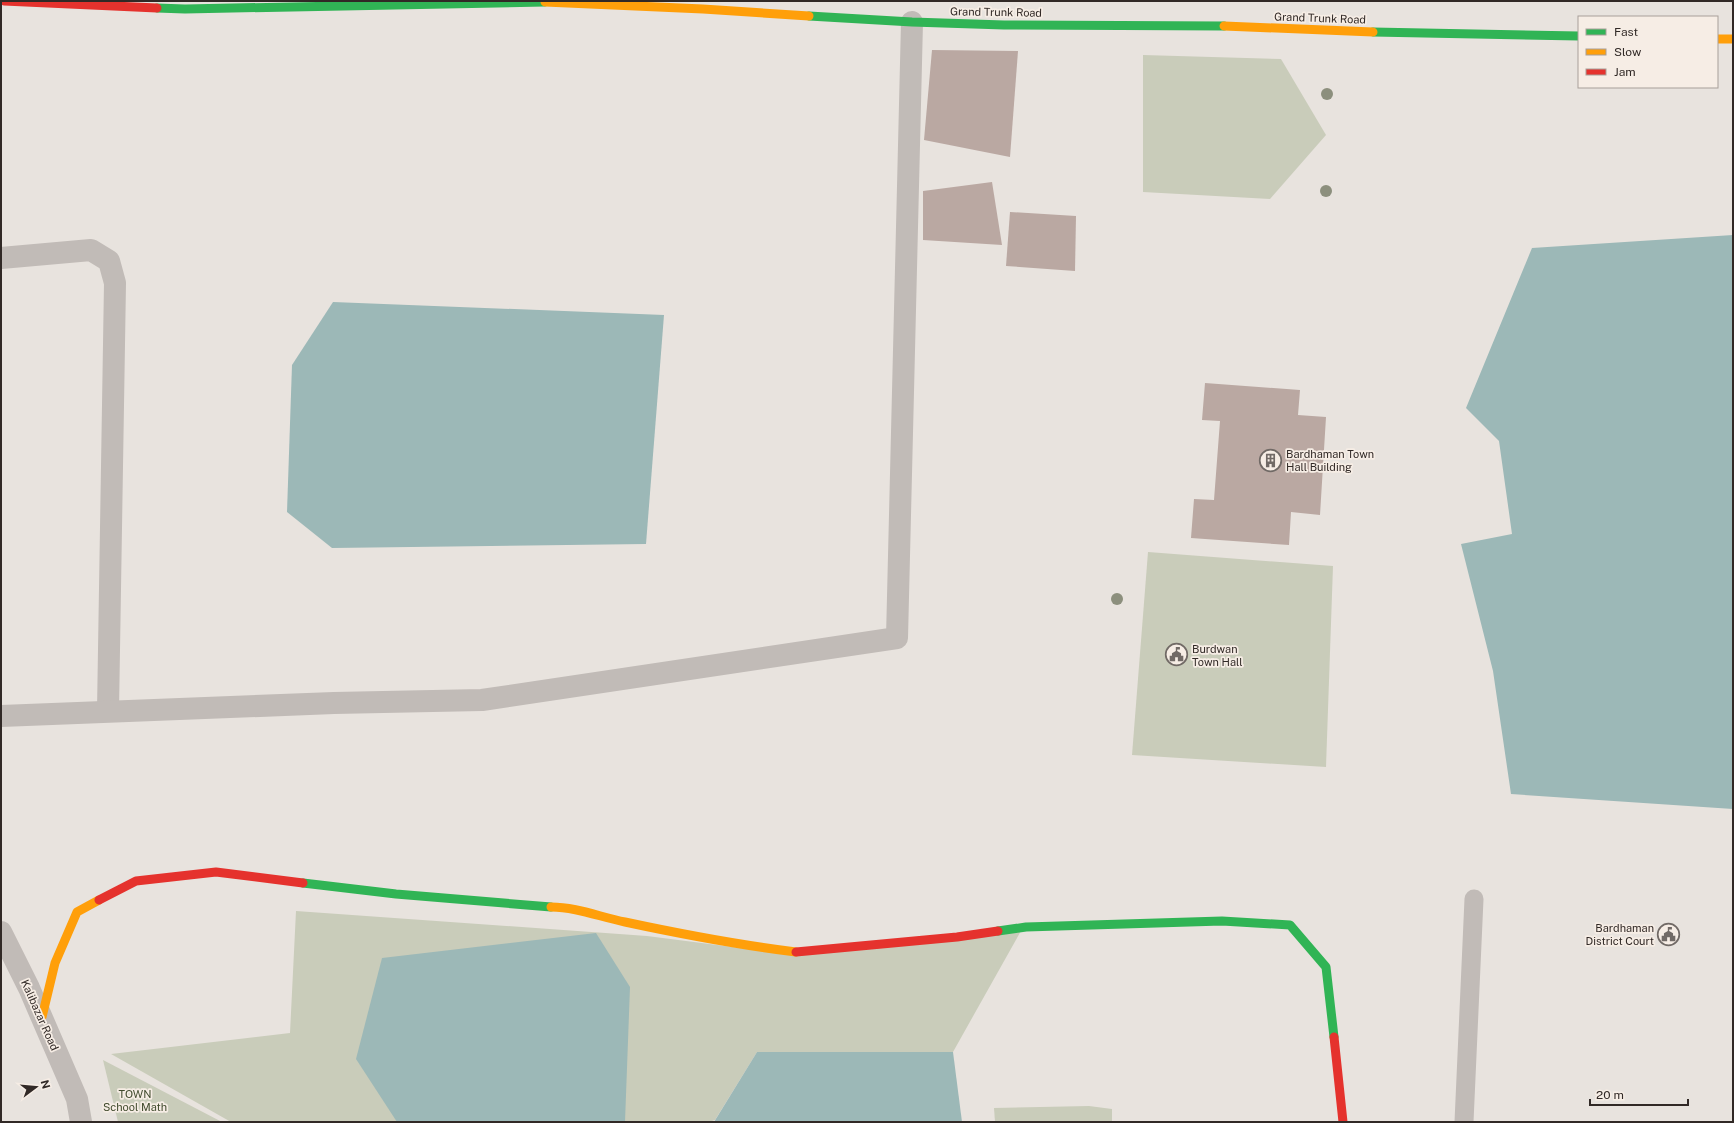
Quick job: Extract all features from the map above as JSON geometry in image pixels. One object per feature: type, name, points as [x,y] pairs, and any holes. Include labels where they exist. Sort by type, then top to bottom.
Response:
[{"type":"main road","name":"Grand Trunk Road","points":[[4,1],[185,9],[537,1],[702,5],[912,22],[1004,25],[1230,26],[1348,32],[1578,36]]},
{"type":"main road","points":[[1718,39],[1733,39]]},
{"type":"main road","points":[[42,1017],[55,963],[77,912],[136,881],[216,872],[396,894],[564,907],[625,922],[749,946],[796,952],[949,938],[1026,927],[1222,921],[1290,925],[1326,967],[1343,1122]]},
{"type":"street","points":[[1,716],[334,703],[482,700],[897,638],[912,22]]},
{"type":"street","points":[[1,258],[91,250],[109,261],[115,283],[108,711]]},
{"type":"street","name":"Kalibazar Road","points":[[1,932],[42,1017],[77,1098],[81,1122]]},
{"type":"lane","points":[[1464,1122],[1474,899]]},
{"type":"green space","points":[[1143,55],[1281,59],[1326,135],[1270,199],[1143,192]]},
{"type":"green space","points":[[1148,552],[1333,566],[1326,767],[1132,755]]},
{"type":"green space","points":[[296,911],[647,936],[794,955],[1022,929],[953,1052],[757,1052],[715,1120],[709,1122],[231,1122],[111,1054],[290,1033]]},
{"type":"green space","name":"TOWN School Math","points":[[103,1060],[222,1122],[118,1122]]},
{"type":"green space","points":[[1089,1106],[1112,1109],[1112,1122],[995,1122],[994,1108]]},
{"type":"water","points":[[1733,235],[1733,809],[1511,794],[1493,671],[1461,544],[1512,534],[1499,441],[1466,408],[1532,248]]},
{"type":"water","points":[[333,302],[664,315],[646,544],[332,548],[287,512],[292,365]]},
{"type":"water","points":[[596,933],[630,987],[625,1122],[397,1122],[356,1059],[382,958]]},
{"type":"water","points":[[757,1052],[953,1052],[962,1122],[714,1122]]},
{"type":"building","points":[[932,50],[1018,51],[1010,157],[924,140]]},
{"type":"building","points":[[992,182],[1002,245],[923,240],[923,191]]},
{"type":"building","points":[[1010,212],[1076,216],[1075,271],[1006,266]]},
{"type":"building","name":"Bardhaman Town Hall Building","points":[[1205,383],[1300,390],[1298,415],[1326,417],[1320,515],[1291,512],[1289,545],[1191,538],[1194,499],[1214,500],[1220,421],[1202,420]]},
{"type":"traffic: fast","points":[[157,8],[185,9],[545,2]]},
{"type":"traffic: fast","points":[[809,16],[912,22],[1004,25],[1224,26]]},
{"type":"traffic: fast","points":[[1373,32],[1578,36]]},
{"type":"traffic: fast","points":[[303,883],[396,894],[551,907]]},
{"type":"traffic: fast","points":[[998,931],[1026,927],[1222,921],[1290,925],[1326,967],[1334,1037]]},
{"type":"traffic: slow","points":[[545,2],[703,9],[809,16]]},
{"type":"traffic: slow","points":[[1224,26],[1373,32]]},
{"type":"traffic: slow","points":[[1718,39],[1733,39]]},
{"type":"traffic: slow","points":[[42,1017],[55,963],[77,912],[99,900]]},
{"type":"traffic: slow","points":[[551,907],[579,910],[625,922],[710,939],[796,952]]},
{"type":"traffic: jam","points":[[4,1],[157,8]]},
{"type":"traffic: jam","points":[[99,900],[136,881],[216,872],[303,883]]},
{"type":"traffic: jam","points":[[796,952],[957,937],[998,931]]},
{"type":"traffic: jam","points":[[1334,1037],[1343,1122]]},
{"type":"place","name":"Bardhaman Town Hall Building","points":[[1270,460]]},
{"type":"place","name":"Burdwan Town Hall","points":[[1176,655]]},
{"type":"place","name":"Bardhaman District Court","points":[[1669,934]]}]
